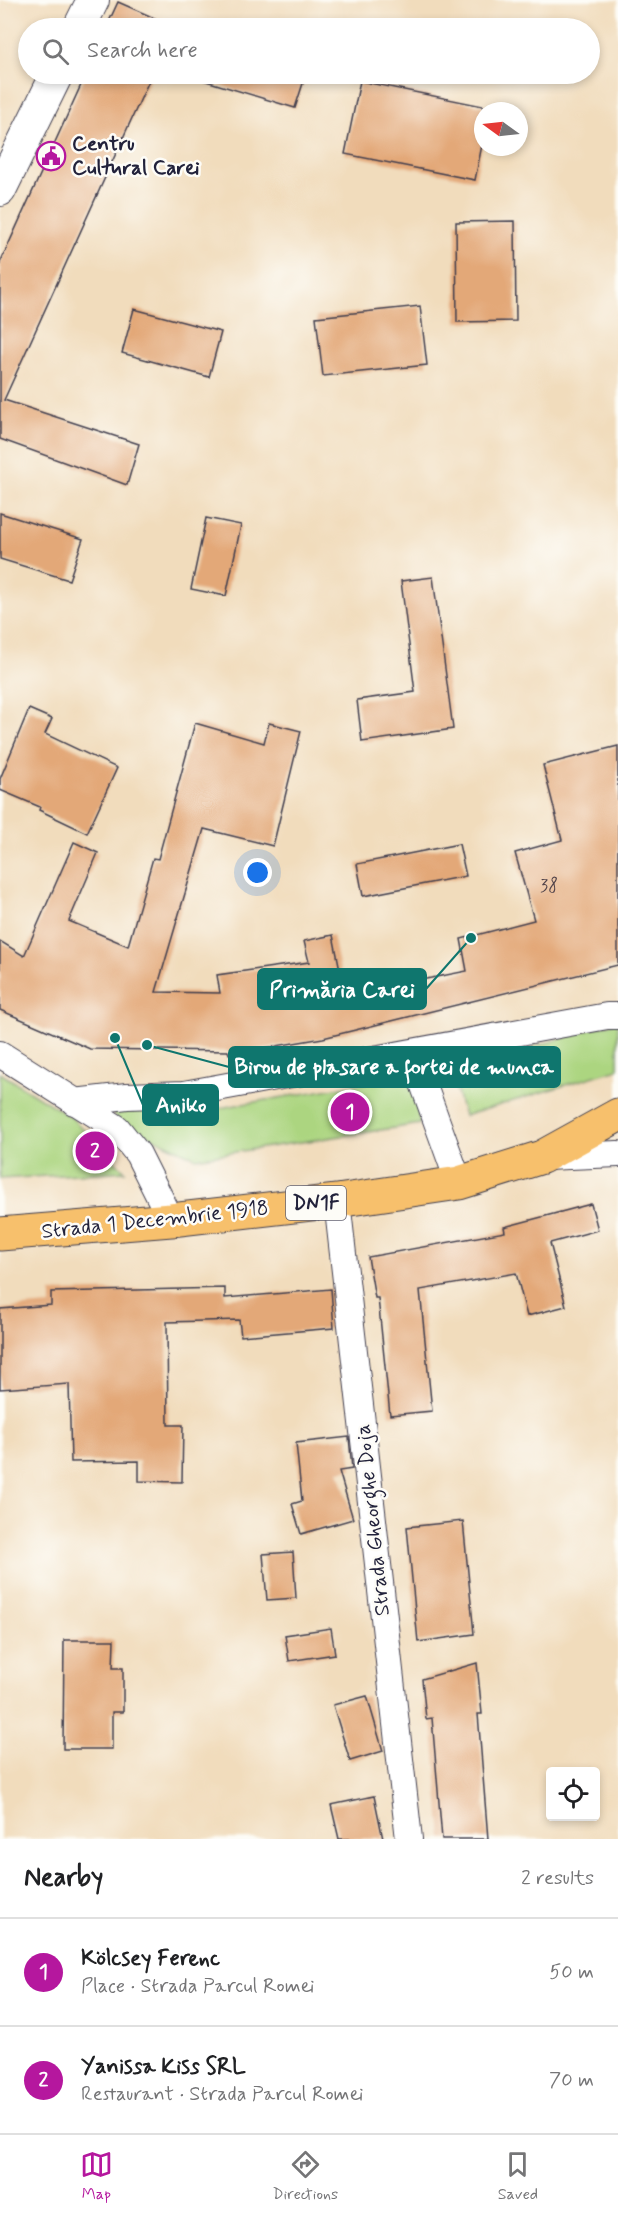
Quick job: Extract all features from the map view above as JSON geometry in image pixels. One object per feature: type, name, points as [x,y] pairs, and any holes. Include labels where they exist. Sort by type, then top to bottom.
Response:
[{"type":"main road","name":"Strada 1 Decembrie 1918","points":[[0,1234],[171,1220],[337,1201],[459,1183],[542,1157],[618,1115]]},
{"type":"street","points":[[84,18],[93,0]]},
{"type":"street","points":[[0,190],[52,84]]},
{"type":"street","points":[[74,1102],[127,1096],[184,1094],[607,1016],[618,1016]]},
{"type":"street","points":[[412,1053],[459,1183]]},
{"type":"street","points":[[0,1054],[117,1128],[138,1154],[171,1220]]},
{"type":"street","points":[[542,1157],[618,1154]]},
{"type":"street","name":"Strada Gheorghe Doja","points":[[337,1201],[409,1839]]},
{"type":"green space","points":[[618,1021],[618,1069],[464,1116],[451,1072]]},
{"type":"green space","points":[[0,1073],[71,1117],[125,1171],[0,1179]]},
{"type":"green space","points":[[412,1075],[420,1124],[196,1158],[119,1122],[108,1104],[179,1115]]},
{"type":"building","points":[[118,2],[154,18],[111,18]]},
{"type":"building","points":[[81,84],[147,84],[4,400],[139,444],[127,485],[0,439],[0,263]]},
{"type":"building","points":[[216,84],[303,84],[295,108]]},
{"type":"building","points":[[359,84],[375,84],[474,104],[474,156],[480,156],[475,180],[345,154]]},
{"type":"building","points":[[515,221],[516,321],[457,322],[456,222]]},
{"type":"building","points":[[420,306],[427,365],[323,376],[316,317]]},
{"type":"building","points":[[134,309],[221,332],[209,377],[122,353]]},
{"type":"building","points":[[0,513],[83,539],[69,580],[0,559]]},
{"type":"building","points":[[206,518],[241,525],[226,596],[191,589]]},
{"type":"building","points":[[433,577],[453,729],[362,742],[357,700],[415,692],[401,581]]},
{"type":"building","points":[[29,709],[52,719],[45,734],[117,768],[87,833],[39,810],[40,807],[0,790],[0,779]]},
{"type":"building","points":[[195,723],[264,743],[269,723],[301,731],[273,846],[204,829],[156,992],[220,993],[217,975],[309,962],[304,941],[333,935],[345,995],[467,971],[461,939],[534,920],[515,853],[562,840],[543,765],[618,746],[618,965],[323,1038],[229,1054],[228,1051],[90,1049],[0,1010],[0,941],[24,956],[74,842],[98,853],[69,921],[128,946],[153,858],[158,859]]},
{"type":"building","points":[[459,844],[466,876],[363,896],[357,864]]},
{"type":"building","points":[[591,1204],[598,1230],[550,1243],[566,1306],[527,1316],[516,1273],[420,1290],[432,1411],[390,1415],[378,1298],[375,1298],[368,1257],[505,1232],[504,1227]]},
{"type":"building","points":[[225,1288],[225,1298],[331,1289],[334,1328],[241,1336],[239,1320],[167,1322],[168,1425],[183,1425],[182,1482],[139,1481],[139,1461],[71,1462],[69,1384],[0,1389],[0,1309],[51,1305],[51,1292]]},
{"type":"building","points":[[349,1437],[352,1469],[339,1471],[353,1519],[301,1534],[292,1504],[302,1501],[296,1443]]},
{"type":"building","points":[[463,1521],[474,1634],[418,1642],[407,1527]]},
{"type":"building","points":[[293,1552],[296,1598],[267,1600],[263,1554]]},
{"type":"building","points":[[331,1628],[335,1654],[289,1661],[285,1635]]},
{"type":"building","points":[[64,1640],[114,1640],[113,1668],[123,1668],[123,1712],[112,1712],[112,1749],[63,1749]]},
{"type":"building","points":[[477,1663],[482,1714],[478,1714],[488,1839],[442,1839],[432,1718],[426,1719],[422,1679]]},
{"type":"building","points":[[367,1696],[383,1751],[350,1761],[333,1705]]},
{"type":"building","points":[[374,1796],[383,1839],[339,1839],[331,1805]]},
{"type":"place","name":"Centru Cultural Carei","points":[[51,156]]},
{"type":"place","name":"Primăria Carei","points":[[471,938]]},
{"type":"place","name":"Aniko","points":[[115,1038]]},
{"type":"place","name":"Birou de plasare a fortei de munca","points":[[147,1045]]},
{"type":"place","name":"Kölcsey Ferenc","points":[[350,1112]]},
{"type":"place","name":"Yanissa Kiss SRL","points":[[95,1151]]}]
